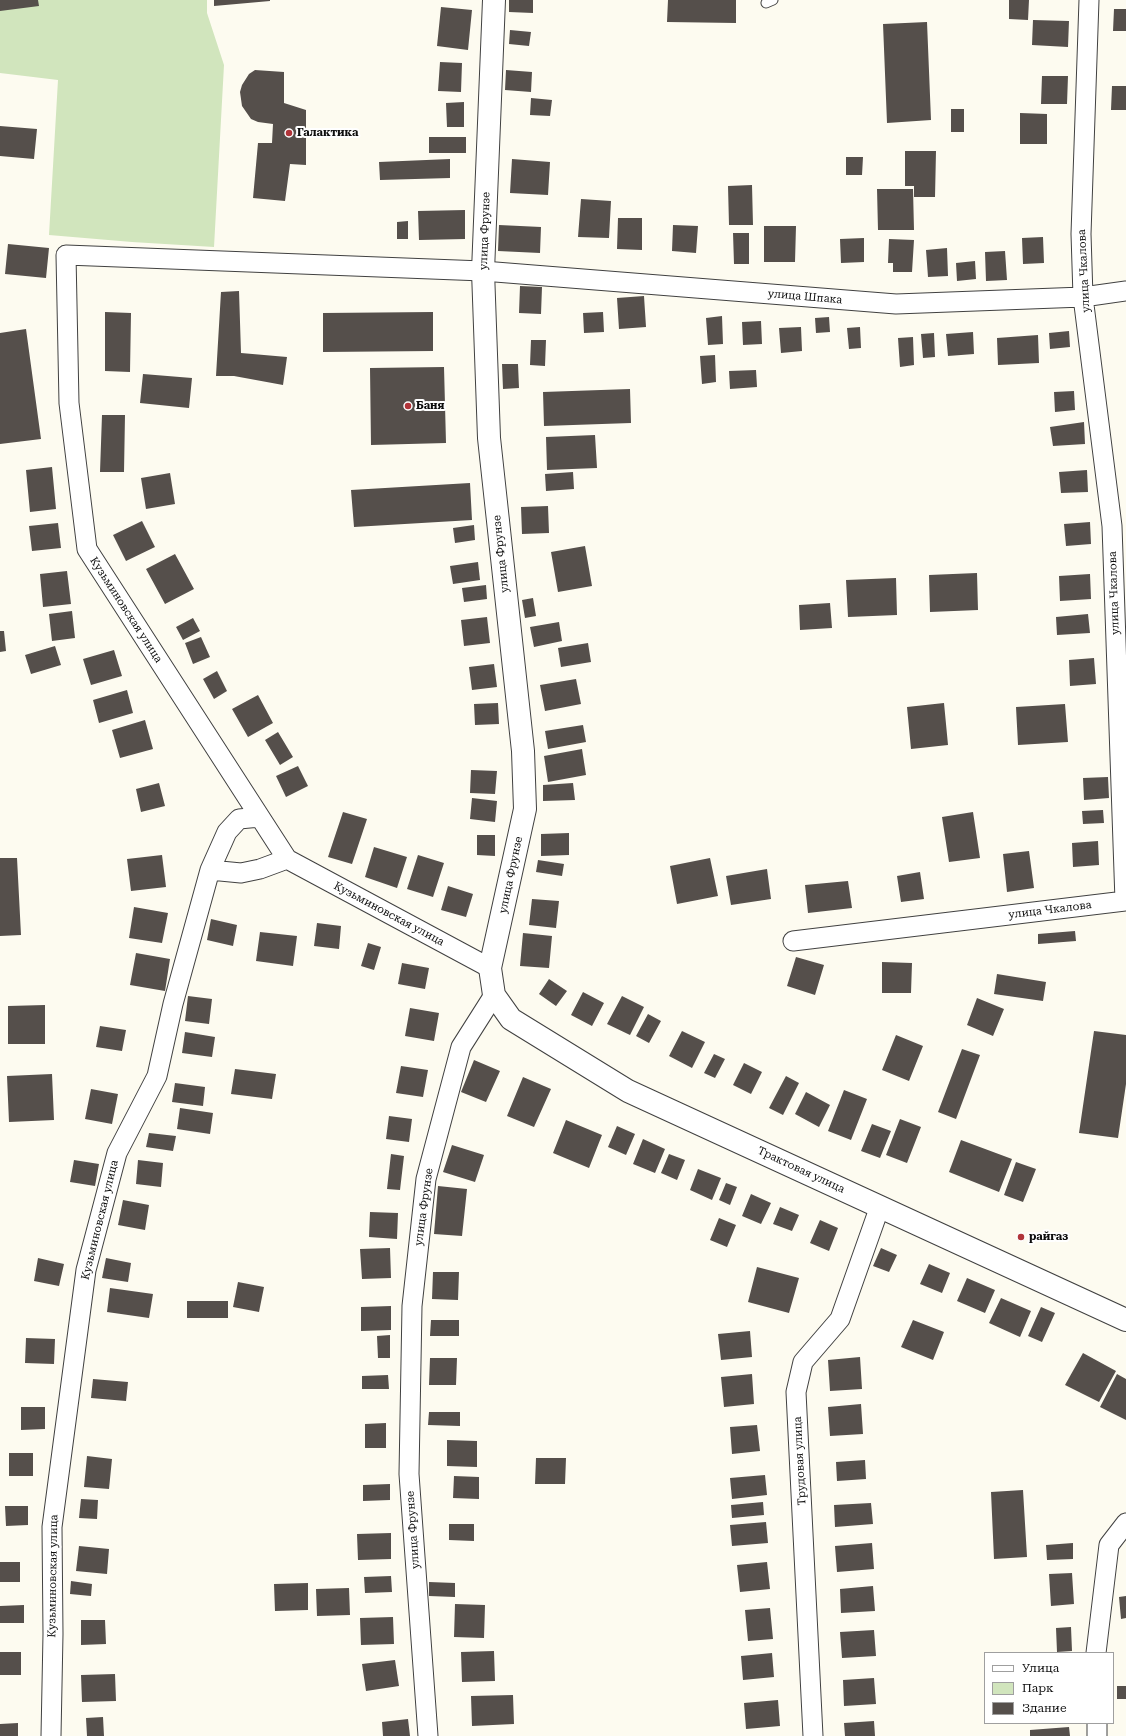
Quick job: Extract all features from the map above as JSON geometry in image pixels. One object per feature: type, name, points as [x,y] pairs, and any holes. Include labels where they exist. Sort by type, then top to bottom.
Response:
[{"type":"street","name":"улица Фрунзе","points":[[428,1736],[409,1474],[412,1306],[426,1179],[461,1047],[494,995],[490,968],[525,809],[523,751],[489,438],[483,271],[494,0]]},
{"type":"street","name":"улица Чкалова","points":[[793,941],[1125,901],[1112,526],[1083,297],[1081,234],[1089,0]]},
{"type":"street","name":"улица Шпака","points":[[66,255],[483,271],[896,304],[1083,297],[1126,291]]},
{"type":"street","name":"Кузьминовская улица","points":[[66,255],[69,403],[87,550],[287,859],[490,968]]},
{"type":"street","name":"Кузьминовская улица","points":[[51,1736],[53,1634],[52,1527],[86,1270],[117,1153],[157,1076],[173,1004],[210,870],[227,832],[239,819],[260,817]]},
{"type":"street","points":[[210,870],[241,873],[260,869],[287,859]]},
{"type":"street","name":"Трактовая улица","points":[[494,995],[511,1019],[628,1091],[1126,1320]]},
{"type":"street","name":"Трудовая улица","points":[[813,1736],[796,1392],[803,1362],[840,1319],[880,1206]]},
{"type":"street","points":[[1096,1652],[1109,1545],[1126,1523]]},
{"type":"street","points":[[1097,1724],[1097,1736]]},
{"type":"green space","points":[[0,0],[207,0],[207,13],[224,65],[214,247],[49,235],[58,80],[0,73]]},
{"type":"building","points":[[0,0],[38,0],[39,6],[0,11]]},
{"type":"building","points":[[214,0],[270,0],[270,1],[214,6]]},
{"type":"building","points":[[509,0],[533,0],[533,13],[509,12]]},
{"type":"building","points":[[668,0],[736,0],[736,23],[667,22]]},
{"type":"building","points":[[1009,0],[1029,0],[1028,20],[1009,19]]},
{"type":"building","points":[[441,7],[472,10],[468,50],[437,46]]},
{"type":"building","points":[[1114,9],[1126,9],[1126,31],[1113,31]]},
{"type":"building","points":[[1033,20],[1069,21],[1068,47],[1032,45]]},
{"type":"building","points":[[927,22],[931,120],[887,123],[883,24]]},
{"type":"building","points":[[510,30],[531,32],[529,46],[509,44]]},
{"type":"building","points":[[440,62],[462,63],[461,92],[438,91]]},
{"type":"building","name":"Галактика","points":[[255,70],[284,72],[284,103],[306,110],[306,165],[290,164],[285,201],[253,198],[258,143],[272,143],[273,124],[258,122],[251,119],[242,106],[240,92],[242,85],[249,74]]},
{"type":"building","points":[[506,70],[532,72],[531,92],[505,90]]},
{"type":"building","points":[[1042,76],[1068,76],[1067,104],[1041,104]]},
{"type":"building","points":[[1112,86],[1126,86],[1126,110],[1111,110]]},
{"type":"building","points":[[531,98],[552,100],[550,116],[530,115]]},
{"type":"building","points":[[464,102],[464,127],[447,127],[446,103]]},
{"type":"building","points":[[951,109],[964,109],[964,132],[951,132]]},
{"type":"building","points":[[1020,113],[1047,114],[1047,144],[1020,144]]},
{"type":"building","points":[[0,126],[37,129],[34,159],[0,156]]},
{"type":"building","points":[[429,137],[466,137],[466,153],[429,153]]},
{"type":"building","points":[[905,151],[936,151],[935,197],[914,197],[914,186],[905,186]]},
{"type":"building","points":[[846,157],[863,157],[862,175],[846,175]]},
{"type":"building","points":[[450,159],[450,178],[380,180],[379,162]]},
{"type":"building","points":[[512,159],[550,162],[548,195],[510,193]]},
{"type":"building","points":[[752,185],[753,225],[729,225],[728,186]]},
{"type":"building","points":[[877,189],[913,189],[914,230],[878,230]]},
{"type":"building","points":[[581,199],[611,201],[609,238],[578,237]]},
{"type":"building","points":[[465,210],[465,239],[419,240],[418,211]]},
{"type":"building","points":[[618,218],[642,218],[642,250],[617,249]]},
{"type":"building","points":[[408,221],[408,239],[397,239],[397,222]]},
{"type":"building","points":[[499,225],[541,227],[540,253],[498,251]]},
{"type":"building","points":[[673,225],[698,226],[696,253],[672,251]]},
{"type":"building","points":[[764,226],[796,226],[795,262],[764,262]]},
{"type":"building","points":[[733,233],[749,233],[749,264],[734,264]]},
{"type":"building","points":[[1043,237],[1044,263],[1023,264],[1022,238]]},
{"type":"building","points":[[864,238],[864,262],[841,263],[840,239]]},
{"type":"building","points":[[889,239],[914,240],[912,272],[893,272],[893,263],[888,263]]},
{"type":"building","points":[[8,244],[49,248],[46,278],[5,274]]},
{"type":"building","points":[[947,248],[948,276],[928,277],[926,250]]},
{"type":"building","points":[[1005,251],[1007,280],[986,281],[985,252]]},
{"type":"building","points":[[975,261],[976,279],[957,281],[956,263]]},
{"type":"building","points":[[520,286],[542,287],[541,314],[519,313]]},
{"type":"building","points":[[239,291],[241,353],[287,357],[283,385],[234,376],[216,376],[221,292]]},
{"type":"building","points":[[644,296],[646,327],[619,329],[617,298]]},
{"type":"building","points":[[105,312],[131,313],[130,372],[105,371]]},
{"type":"building","points":[[433,312],[433,351],[323,352],[323,313]]},
{"type":"building","points":[[603,312],[604,332],[584,333],[583,313]]},
{"type":"building","points":[[722,316],[723,344],[708,345],[706,318]]},
{"type":"building","points":[[829,317],[830,332],[816,333],[815,318]]},
{"type":"building","points":[[761,321],[762,344],[743,345],[742,322]]},
{"type":"building","points":[[801,327],[802,351],[781,353],[779,328]]},
{"type":"building","points":[[860,327],[861,348],[849,349],[847,328]]},
{"type":"building","points":[[26,329],[41,439],[0,444],[0,333]]},
{"type":"building","points":[[1069,331],[1070,347],[1050,349],[1049,333]]},
{"type":"building","points":[[973,332],[974,354],[948,356],[946,334]]},
{"type":"building","points":[[934,333],[935,357],[923,358],[921,334]]},
{"type":"building","points":[[1038,335],[1039,363],[998,365],[997,338]]},
{"type":"building","points":[[913,337],[914,365],[900,367],[898,338]]},
{"type":"building","points":[[531,340],[546,340],[545,366],[530,365]]},
{"type":"building","points":[[715,355],[716,382],[702,384],[700,356]]},
{"type":"building","points":[[502,364],[518,364],[519,388],[503,389]]},
{"type":"building","name":"Баня","points":[[444,367],[446,443],[371,445],[370,368]]},
{"type":"building","points":[[756,370],[757,387],[730,389],[729,371]]},
{"type":"building","points":[[143,374],[192,378],[189,408],[140,403]]},
{"type":"building","points":[[630,389],[631,423],[544,426],[543,392]]},
{"type":"building","points":[[1074,391],[1075,410],[1055,412],[1054,392]]},
{"type":"building","points":[[102,415],[125,415],[124,472],[100,472]]},
{"type":"building","points":[[1084,422],[1085,444],[1053,446],[1050,427]]},
{"type":"building","points":[[595,435],[597,468],[547,470],[546,437]]},
{"type":"building","points":[[52,467],[56,509],[30,512],[26,470]]},
{"type":"building","points":[[1087,470],[1088,492],[1061,493],[1059,472]]},
{"type":"building","points":[[573,472],[574,489],[546,491],[545,474]]},
{"type":"building","points":[[170,473],[175,504],[146,509],[141,478]]},
{"type":"building","points":[[470,483],[472,520],[354,527],[351,490]]},
{"type":"building","points":[[548,506],[549,533],[522,534],[521,507]]},
{"type":"building","points":[[142,521],[155,547],[126,561],[113,535]]},
{"type":"building","points":[[1090,522],[1091,544],[1066,546],[1064,524]]},
{"type":"building","points":[[58,523],[61,548],[32,551],[29,526]]},
{"type":"building","points":[[474,525],[475,540],[455,543],[453,528]]},
{"type":"building","points":[[585,546],[592,586],[558,592],[551,552]]},
{"type":"building","points":[[175,554],[194,589],[165,604],[146,569]]},
{"type":"building","points":[[478,562],[480,580],[453,584],[450,566]]},
{"type":"building","points":[[67,571],[71,604],[43,607],[40,574]]},
{"type":"building","points":[[977,573],[978,610],[930,612],[929,575]]},
{"type":"building","points":[[1090,574],[1091,599],[1060,601],[1059,576]]},
{"type":"building","points":[[896,578],[897,615],[848,617],[846,580]]},
{"type":"building","points":[[486,585],[487,599],[464,602],[462,588]]},
{"type":"building","points":[[533,598],[536,616],[525,618],[522,600]]},
{"type":"building","points":[[830,603],[832,628],[800,630],[799,605]]},
{"type":"building","points":[[72,611],[75,638],[52,641],[49,614]]},
{"type":"building","points":[[1088,614],[1090,633],[1057,635],[1056,617]]},
{"type":"building","points":[[487,617],[490,643],[464,646],[461,620]]},
{"type":"building","points":[[193,618],[200,631],[183,640],[176,627]]},
{"type":"building","points":[[559,622],[562,641],[534,647],[530,627]]},
{"type":"building","points":[[0,631],[4,631],[6,651],[0,652]]},
{"type":"building","points":[[201,637],[210,657],[193,664],[185,643]]},
{"type":"building","points":[[588,643],[591,662],[561,667],[558,648]]},
{"type":"building","points":[[55,646],[61,665],[31,674],[25,655]]},
{"type":"building","points":[[114,650],[122,676],[91,685],[83,659]]},
{"type":"building","points":[[1094,658],[1096,684],[1070,686],[1069,660]]},
{"type":"building","points":[[494,664],[497,687],[472,690],[469,667]]},
{"type":"building","points":[[217,671],[227,691],[214,699],[203,679]]},
{"type":"building","points":[[576,679],[581,704],[545,711],[540,685]]},
{"type":"building","points":[[127,690],[133,713],[99,723],[93,700]]},
{"type":"building","points":[[258,695],[273,723],[248,737],[232,709]]},
{"type":"building","points":[[498,703],[499,724],[475,725],[474,704]]},
{"type":"building","points":[[944,703],[948,745],[911,749],[907,707]]},
{"type":"building","points":[[1065,704],[1068,742],[1018,745],[1016,707]]},
{"type":"building","points":[[145,720],[153,749],[120,758],[112,730]]},
{"type":"building","points":[[583,725],[586,742],[548,749],[545,731]]},
{"type":"building","points":[[278,732],[293,757],[280,765],[265,740]]},
{"type":"building","points":[[582,749],[586,775],[548,782],[544,756]]},
{"type":"building","points":[[298,766],[308,786],[286,797],[276,776]]},
{"type":"building","points":[[471,770],[497,771],[495,794],[470,793]]},
{"type":"building","points":[[1108,777],[1109,798],[1084,800],[1083,778]]},
{"type":"building","points":[[159,783],[165,806],[141,812],[136,789]]},
{"type":"building","points":[[573,783],[575,800],[543,801],[543,785]]},
{"type":"building","points":[[472,798],[497,801],[495,822],[470,819]]},
{"type":"building","points":[[1103,810],[1104,823],[1083,824],[1082,811]]},
{"type":"building","points":[[343,812],[367,819],[352,864],[328,857]]},
{"type":"building","points":[[973,812],[980,858],[949,862],[942,817]]},
{"type":"building","points":[[569,833],[569,855],[541,856],[541,834]]},
{"type":"building","points":[[477,835],[495,835],[495,856],[477,855]]},
{"type":"building","points":[[1098,841],[1099,865],[1073,867],[1072,843]]},
{"type":"building","points":[[374,847],[407,857],[397,888],[365,877]]},
{"type":"building","points":[[1029,851],[1034,888],[1007,892],[1003,854]]},
{"type":"building","points":[[162,855],[166,887],[131,891],[127,859]]},
{"type":"building","points":[[418,855],[444,863],[433,897],[407,889]]},
{"type":"building","points":[[0,858],[17,858],[21,935],[0,936]]},
{"type":"building","points":[[710,858],[718,896],[677,904],[670,866]]},
{"type":"building","points":[[538,860],[564,864],[562,876],[536,872]]},
{"type":"building","points":[[767,869],[771,899],[731,905],[726,876]]},
{"type":"building","points":[[920,872],[924,899],[901,902],[897,876]]},
{"type":"building","points":[[848,881],[852,908],[808,913],[805,885]]},
{"type":"building","points":[[448,886],[473,894],[466,917],[441,910]]},
{"type":"building","points":[[532,899],[559,901],[556,928],[529,925]]},
{"type":"building","points":[[134,907],[168,913],[162,943],[129,938]]},
{"type":"building","points":[[211,919],[237,925],[233,946],[207,940]]},
{"type":"building","points":[[317,923],[341,926],[339,949],[314,946]]},
{"type":"building","points":[[1075,931],[1076,941],[1038,944],[1038,934]]},
{"type":"building","points":[[260,932],[297,936],[293,966],[256,961]]},
{"type":"building","points":[[523,933],[552,936],[549,968],[520,966]]},
{"type":"building","points":[[368,943],[381,947],[374,970],[361,966]]},
{"type":"building","points":[[136,953],[170,959],[165,991],[130,985]]},
{"type":"building","points":[[796,957],[824,965],[815,995],[787,986]]},
{"type":"building","points":[[882,962],[912,963],[911,993],[882,993]]},
{"type":"building","points":[[402,963],[429,968],[425,989],[398,984]]},
{"type":"building","points":[[997,974],[1046,982],[1043,1001],[994,994]]},
{"type":"building","points":[[549,979],[567,991],[556,1006],[539,994]]},
{"type":"building","points":[[583,992],[604,1003],[592,1026],[571,1015]]},
{"type":"building","points":[[188,996],[212,999],[209,1024],[185,1021]]},
{"type":"building","points":[[622,996],[644,1007],[630,1035],[607,1024]]},
{"type":"building","points":[[977,998],[1004,1009],[993,1036],[967,1025]]},
{"type":"building","points":[[45,1005],[45,1044],[8,1044],[8,1006]]},
{"type":"building","points":[[410,1008],[439,1013],[434,1041],[405,1036]]},
{"type":"building","points":[[648,1014],[661,1021],[649,1043],[636,1036]]},
{"type":"building","points":[[100,1026],[126,1030],[122,1051],[96,1047]]},
{"type":"building","points":[[682,1031],[705,1042],[692,1068],[669,1056]]},
{"type":"building","points":[[1094,1031],[1126,1035],[1126,1084],[1118,1138],[1079,1133]]},
{"type":"building","points":[[185,1032],[215,1037],[212,1057],[182,1053]]},
{"type":"building","points":[[896,1035],[923,1046],[909,1081],[882,1070]]},
{"type":"building","points":[[962,1049],[980,1055],[956,1119],[938,1112]]},
{"type":"building","points":[[714,1054],[725,1059],[715,1078],[704,1073]]},
{"type":"building","points":[[474,1060],[500,1071],[486,1102],[461,1092]]},
{"type":"building","points":[[744,1063],[762,1072],[751,1094],[733,1085]]},
{"type":"building","points":[[401,1066],[428,1070],[423,1097],[396,1093]]},
{"type":"building","points":[[235,1069],[276,1074],[272,1099],[231,1094]]},
{"type":"building","points":[[52,1074],[54,1120],[9,1122],[7,1076]]},
{"type":"building","points":[[786,1076],[799,1083],[783,1115],[769,1108]]},
{"type":"building","points":[[523,1077],[551,1089],[534,1127],[507,1116]]},
{"type":"building","points":[[175,1083],[205,1087],[203,1106],[172,1102]]},
{"type":"building","points":[[91,1089],[118,1094],[112,1124],[85,1119]]},
{"type":"building","points":[[844,1090],[867,1099],[851,1140],[828,1131]]},
{"type":"building","points":[[806,1092],[830,1105],[819,1127],[795,1114]]},
{"type":"building","points":[[180,1108],[213,1113],[210,1134],[177,1129]]},
{"type":"building","points":[[389,1116],[412,1119],[409,1142],[386,1139]]},
{"type":"building","points":[[900,1119],[921,1127],[907,1163],[886,1155]]},
{"type":"building","points":[[566,1120],[602,1135],[589,1168],[553,1153]]},
{"type":"building","points":[[872,1124],[891,1131],[880,1158],[861,1151]]},
{"type":"building","points":[[617,1126],[635,1134],[626,1155],[608,1147]]},
{"type":"building","points":[[149,1133],[176,1136],[173,1151],[146,1147]]},
{"type":"building","points":[[643,1139],[665,1149],[655,1173],[633,1164]]},
{"type":"building","points":[[961,1140],[1012,1159],[999,1192],[949,1172]]},
{"type":"building","points":[[452,1145],[484,1155],[475,1182],[443,1172]]},
{"type":"building","points":[[391,1154],[404,1156],[400,1190],[387,1189]]},
{"type":"building","points":[[669,1154],[685,1160],[677,1180],[661,1173]]},
{"type":"building","points":[[74,1160],[99,1164],[95,1186],[70,1182]]},
{"type":"building","points":[[138,1160],[163,1163],[161,1187],[136,1184]]},
{"type":"building","points":[[1016,1162],[1036,1169],[1023,1202],[1004,1195]]},
{"type":"building","points":[[698,1169],[721,1178],[712,1200],[690,1190]]},
{"type":"building","points":[[726,1183],[737,1187],[730,1205],[719,1200]]},
{"type":"building","points":[[438,1186],[467,1189],[462,1236],[434,1234]]},
{"type":"building","points":[[751,1194],[771,1203],[761,1224],[742,1216]]},
{"type":"building","points":[[123,1200],[149,1205],[145,1230],[118,1225]]},
{"type":"building","points":[[780,1207],[799,1215],[792,1231],[773,1224]]},
{"type":"building","points":[[370,1212],[398,1213],[397,1239],[369,1237]]},
{"type":"building","points":[[719,1218],[736,1225],[727,1247],[710,1240]]},
{"type":"building","points":[[820,1220],[838,1228],[829,1251],[810,1243]]},
{"type":"building","points":[[390,1248],[391,1278],[362,1279],[360,1249]]},
{"type":"building","points":[[881,1248],[897,1255],[889,1272],[873,1266]]},
{"type":"building","points":[[38,1258],[64,1264],[59,1286],[34,1281]]},
{"type":"building","points":[[106,1258],[131,1263],[128,1282],[102,1278]]},
{"type":"building","points":[[929,1264],[950,1273],[942,1293],[920,1284]]},
{"type":"building","points":[[757,1267],[799,1278],[789,1313],[748,1302]]},
{"type":"building","points":[[433,1272],[459,1272],[458,1300],[432,1299]]},
{"type":"building","points":[[967,1278],[995,1290],[985,1313],[957,1301]]},
{"type":"building","points":[[238,1282],[264,1287],[259,1312],[233,1307]]},
{"type":"building","points":[[110,1288],[153,1294],[149,1318],[107,1312]]},
{"type":"building","points":[[1001,1298],[1031,1311],[1020,1337],[989,1323]]},
{"type":"building","points":[[187,1301],[228,1301],[228,1318],[187,1318]]},
{"type":"building","points":[[391,1306],[391,1330],[361,1331],[361,1307]]},
{"type":"building","points":[[1041,1307],[1055,1313],[1042,1342],[1028,1336]]},
{"type":"building","points":[[431,1320],[459,1320],[459,1336],[430,1336]]},
{"type":"building","points":[[913,1320],[944,1332],[933,1360],[901,1347]]},
{"type":"building","points":[[750,1331],[752,1357],[721,1360],[718,1334]]},
{"type":"building","points":[[390,1335],[390,1358],[378,1358],[377,1336]]},
{"type":"building","points":[[26,1338],[55,1339],[54,1364],[25,1363]]},
{"type":"building","points":[[1083,1353],[1116,1371],[1099,1402],[1065,1385]]},
{"type":"building","points":[[860,1357],[862,1389],[830,1391],[828,1360]]},
{"type":"building","points":[[430,1358],[457,1358],[456,1385],[429,1385]]},
{"type":"building","points":[[752,1374],[754,1404],[724,1407],[721,1377]]},
{"type":"building","points":[[1117,1374],[1126,1379],[1126,1420],[1100,1407]]},
{"type":"building","points":[[388,1375],[389,1389],[362,1389],[362,1376]]},
{"type":"building","points":[[93,1379],[128,1382],[126,1401],[91,1398]]},
{"type":"building","points":[[861,1404],[863,1434],[830,1436],[828,1407]]},
{"type":"building","points":[[21,1407],[45,1407],[45,1429],[21,1430]]},
{"type":"building","points":[[429,1412],[460,1412],[460,1426],[428,1425]]},
{"type":"building","points":[[386,1423],[386,1448],[365,1448],[365,1424]]},
{"type":"building","points":[[757,1425],[760,1451],[732,1454],[730,1427]]},
{"type":"building","points":[[447,1440],[477,1441],[477,1467],[447,1466]]},
{"type":"building","points":[[9,1453],[33,1453],[33,1476],[9,1476]]},
{"type":"building","points":[[87,1456],[112,1459],[109,1489],[84,1487]]},
{"type":"building","points":[[536,1458],[566,1458],[565,1484],[535,1484]]},
{"type":"building","points":[[865,1460],[866,1479],[837,1481],[836,1462]]},
{"type":"building","points":[[765,1475],[767,1495],[732,1499],[730,1478]]},
{"type":"building","points":[[454,1476],[479,1477],[479,1499],[453,1498]]},
{"type":"building","points":[[390,1484],[390,1500],[363,1501],[363,1485]]},
{"type":"building","points":[[1023,1490],[1027,1557],[994,1559],[991,1492]]},
{"type":"building","points":[[81,1499],[98,1500],[97,1519],[79,1518]]},
{"type":"building","points":[[763,1502],[764,1515],[732,1518],[731,1505]]},
{"type":"building","points":[[871,1503],[873,1524],[835,1527],[834,1505]]},
{"type":"building","points":[[5,1506],[28,1506],[28,1525],[6,1526]]},
{"type":"building","points":[[766,1522],[768,1543],[732,1546],[730,1525]]},
{"type":"building","points":[[449,1524],[474,1524],[474,1541],[449,1540]]},
{"type":"building","points":[[391,1533],[391,1559],[358,1560],[357,1534]]},
{"type":"building","points":[[872,1543],[874,1569],[837,1572],[835,1546]]},
{"type":"building","points":[[1073,1543],[1073,1559],[1047,1560],[1046,1545]]},
{"type":"building","points":[[79,1546],[109,1549],[107,1574],[76,1571]]},
{"type":"building","points":[[0,1562],[20,1562],[20,1582],[0,1582]]},
{"type":"building","points":[[767,1562],[770,1589],[740,1592],[737,1565]]},
{"type":"building","points":[[1072,1573],[1074,1604],[1051,1606],[1049,1574]]},
{"type":"building","points":[[391,1576],[392,1592],[365,1593],[364,1577]]},
{"type":"building","points":[[71,1581],[92,1584],[91,1596],[70,1594]]},
{"type":"building","points":[[429,1582],[455,1583],[455,1597],[429,1596]]},
{"type":"building","points":[[308,1583],[308,1610],[275,1611],[274,1584]]},
{"type":"building","points":[[873,1586],[875,1611],[841,1613],[840,1589]]},
{"type":"building","points":[[349,1588],[350,1615],[317,1616],[316,1589]]},
{"type":"building","points":[[1126,1596],[1126,1618],[1121,1619],[1119,1597]]},
{"type":"building","points":[[455,1604],[485,1605],[484,1638],[454,1637]]},
{"type":"building","points":[[24,1605],[24,1623],[0,1623],[0,1606]]},
{"type":"building","points":[[770,1608],[773,1639],[748,1641],[745,1610]]},
{"type":"building","points":[[393,1617],[394,1644],[361,1645],[360,1618]]},
{"type":"building","points":[[81,1620],[105,1620],[106,1644],[81,1645]]},
{"type":"building","points":[[1071,1627],[1072,1651],[1057,1652],[1056,1628]]},
{"type":"building","points":[[874,1630],[876,1656],[842,1658],[840,1632]]},
{"type":"building","points":[[494,1651],[495,1681],[462,1682],[461,1652]]},
{"type":"building","points":[[0,1652],[21,1652],[21,1675],[0,1675]]},
{"type":"building","points":[[772,1653],[774,1677],[743,1680],[741,1656]]},
{"type":"building","points":[[395,1660],[399,1686],[366,1691],[362,1664]]},
{"type":"building","points":[[115,1674],[116,1701],[82,1702],[81,1675]]},
{"type":"building","points":[[874,1678],[876,1704],[844,1706],[843,1680]]},
{"type":"building","points":[[1117,1686],[1126,1686],[1126,1699],[1117,1699]]},
{"type":"building","points":[[513,1695],[514,1724],[472,1726],[471,1696]]},
{"type":"building","points":[[778,1700],[780,1726],[746,1729],[744,1703]]},
{"type":"building","points":[[103,1717],[104,1736],[87,1736],[86,1718]]},
{"type":"building","points":[[408,1719],[410,1736],[383,1736],[382,1722]]},
{"type":"building","points":[[874,1721],[875,1736],[845,1736],[844,1723]]},
{"type":"building","points":[[18,1723],[18,1736],[0,1736],[0,1724]]},
{"type":"building","points":[[1069,1727],[1070,1736],[1030,1736],[1030,1730]]},
{"type":"place","name":"Галактика","points":[[289,133]]},
{"type":"place","name":"Баня","points":[[408,406]]},
{"type":"place","name":"райгаз","points":[[1021,1237]]}]
